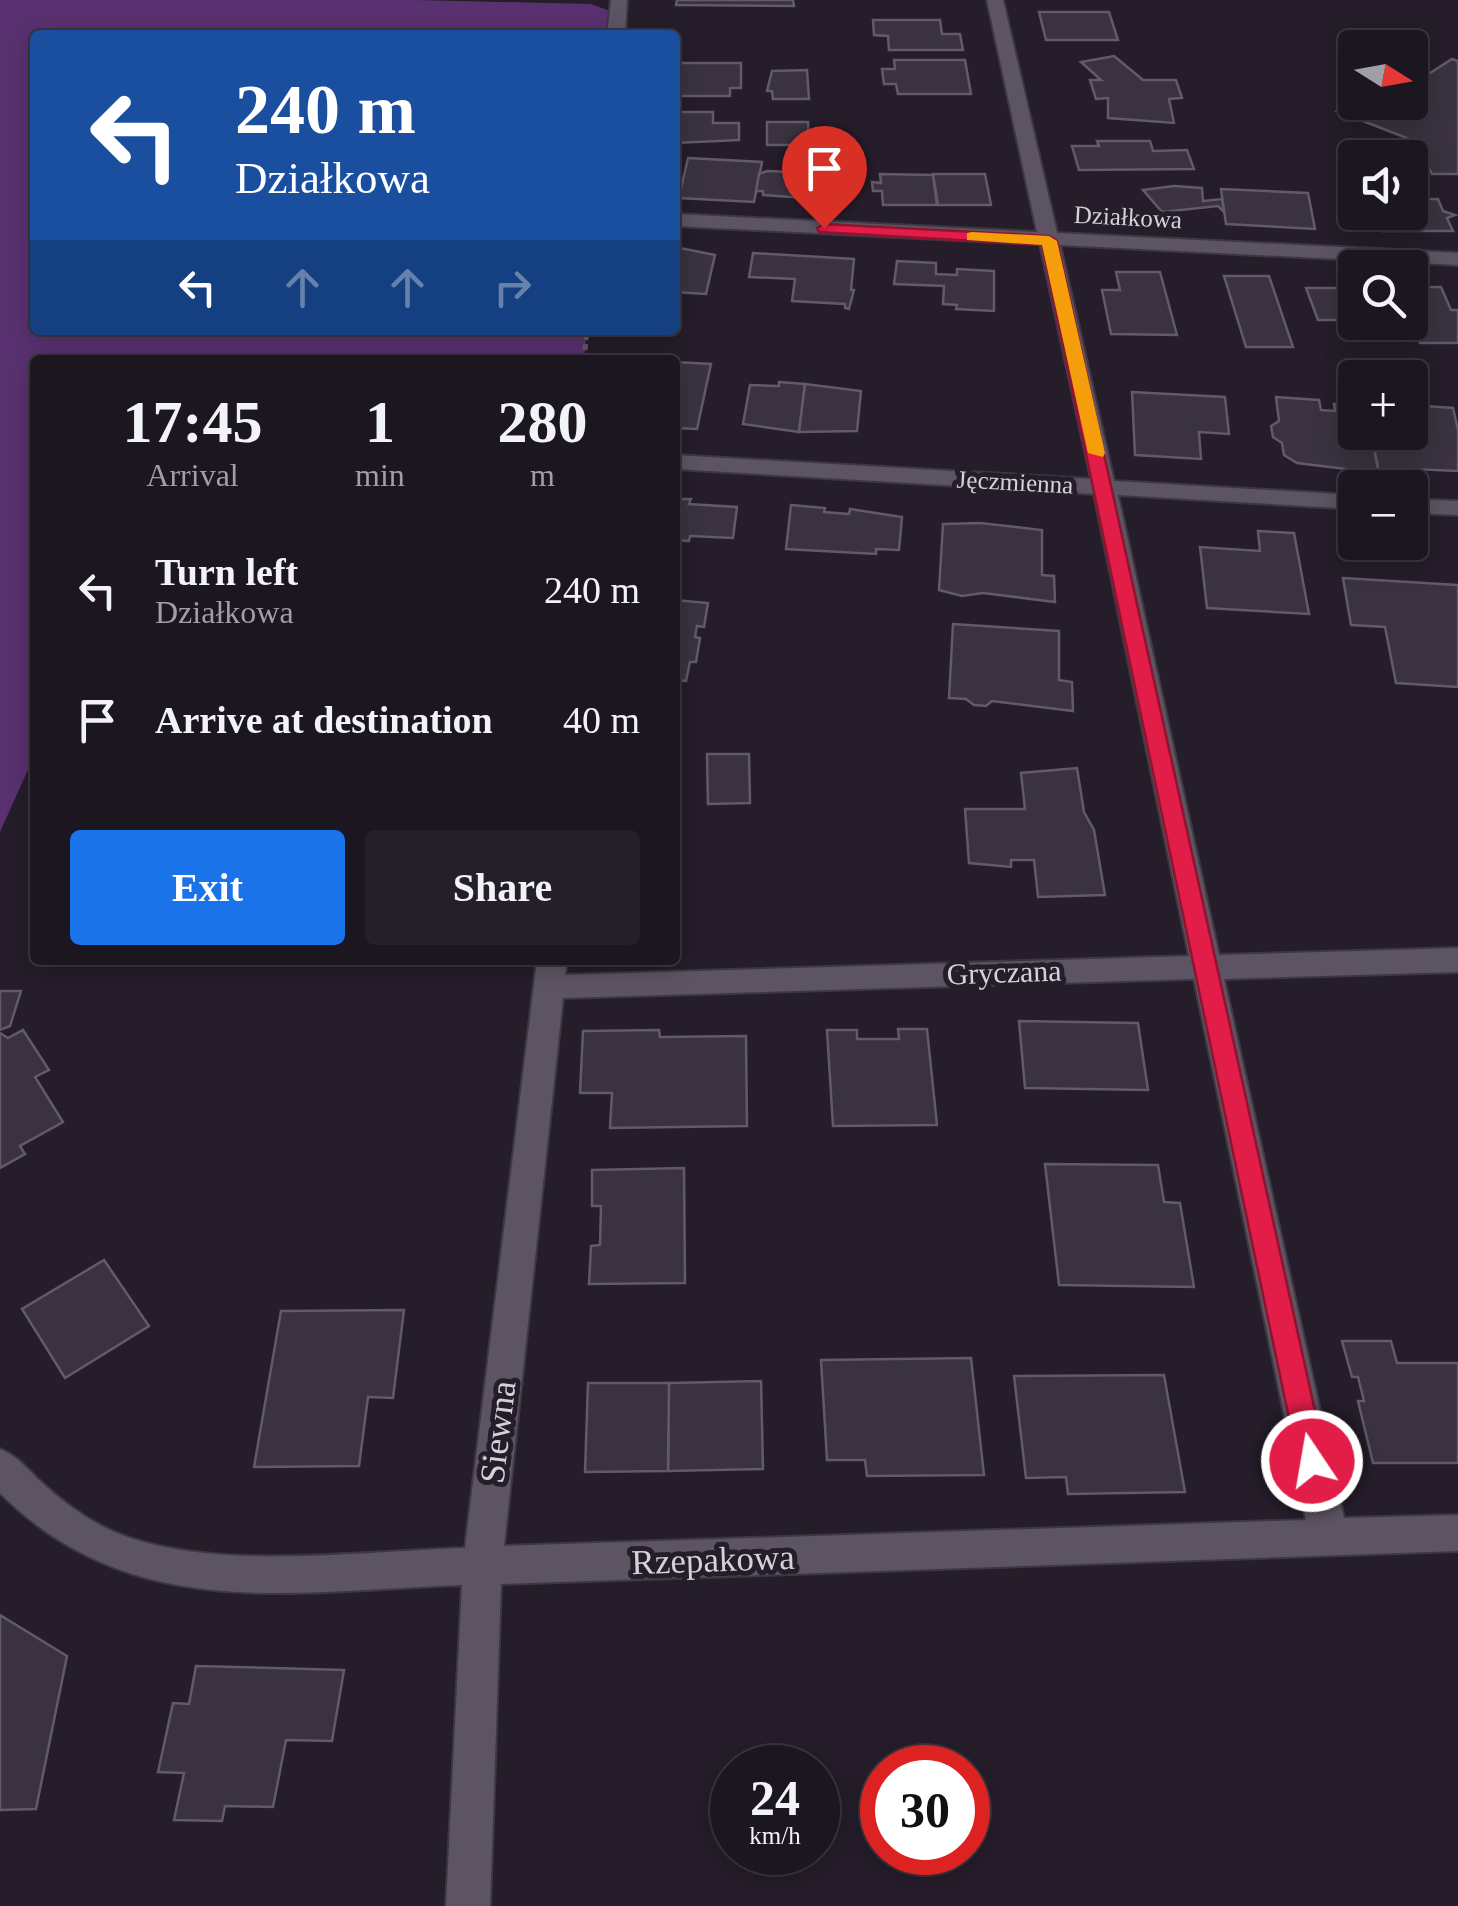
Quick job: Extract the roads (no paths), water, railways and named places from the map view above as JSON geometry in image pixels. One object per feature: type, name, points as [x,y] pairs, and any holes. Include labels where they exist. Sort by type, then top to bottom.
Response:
[{"type":"street","points":[[616,30],[619,0]]},
{"type":"street","points":[[995,0],[1104,487],[1329,1538]]},
{"type":"street","name":"Działkowa","points":[[680,220],[1458,260]]},
{"type":"street","name":"Jęczmienna","points":[[680,462],[1338,501]]},
{"type":"street","points":[[1428,507],[1458,508]]},
{"type":"street","name":"Gryczana","points":[[551,973],[1458,960]]},
{"type":"street","name":"Siewna","points":[[468,1906],[482,1569],[551,973]]},
{"type":"street","name":"Rzepakowa","points":[[0,1467],[46,1514],[100,1547],[158,1566],[240,1574],[482,1569],[1458,1533]]}]
